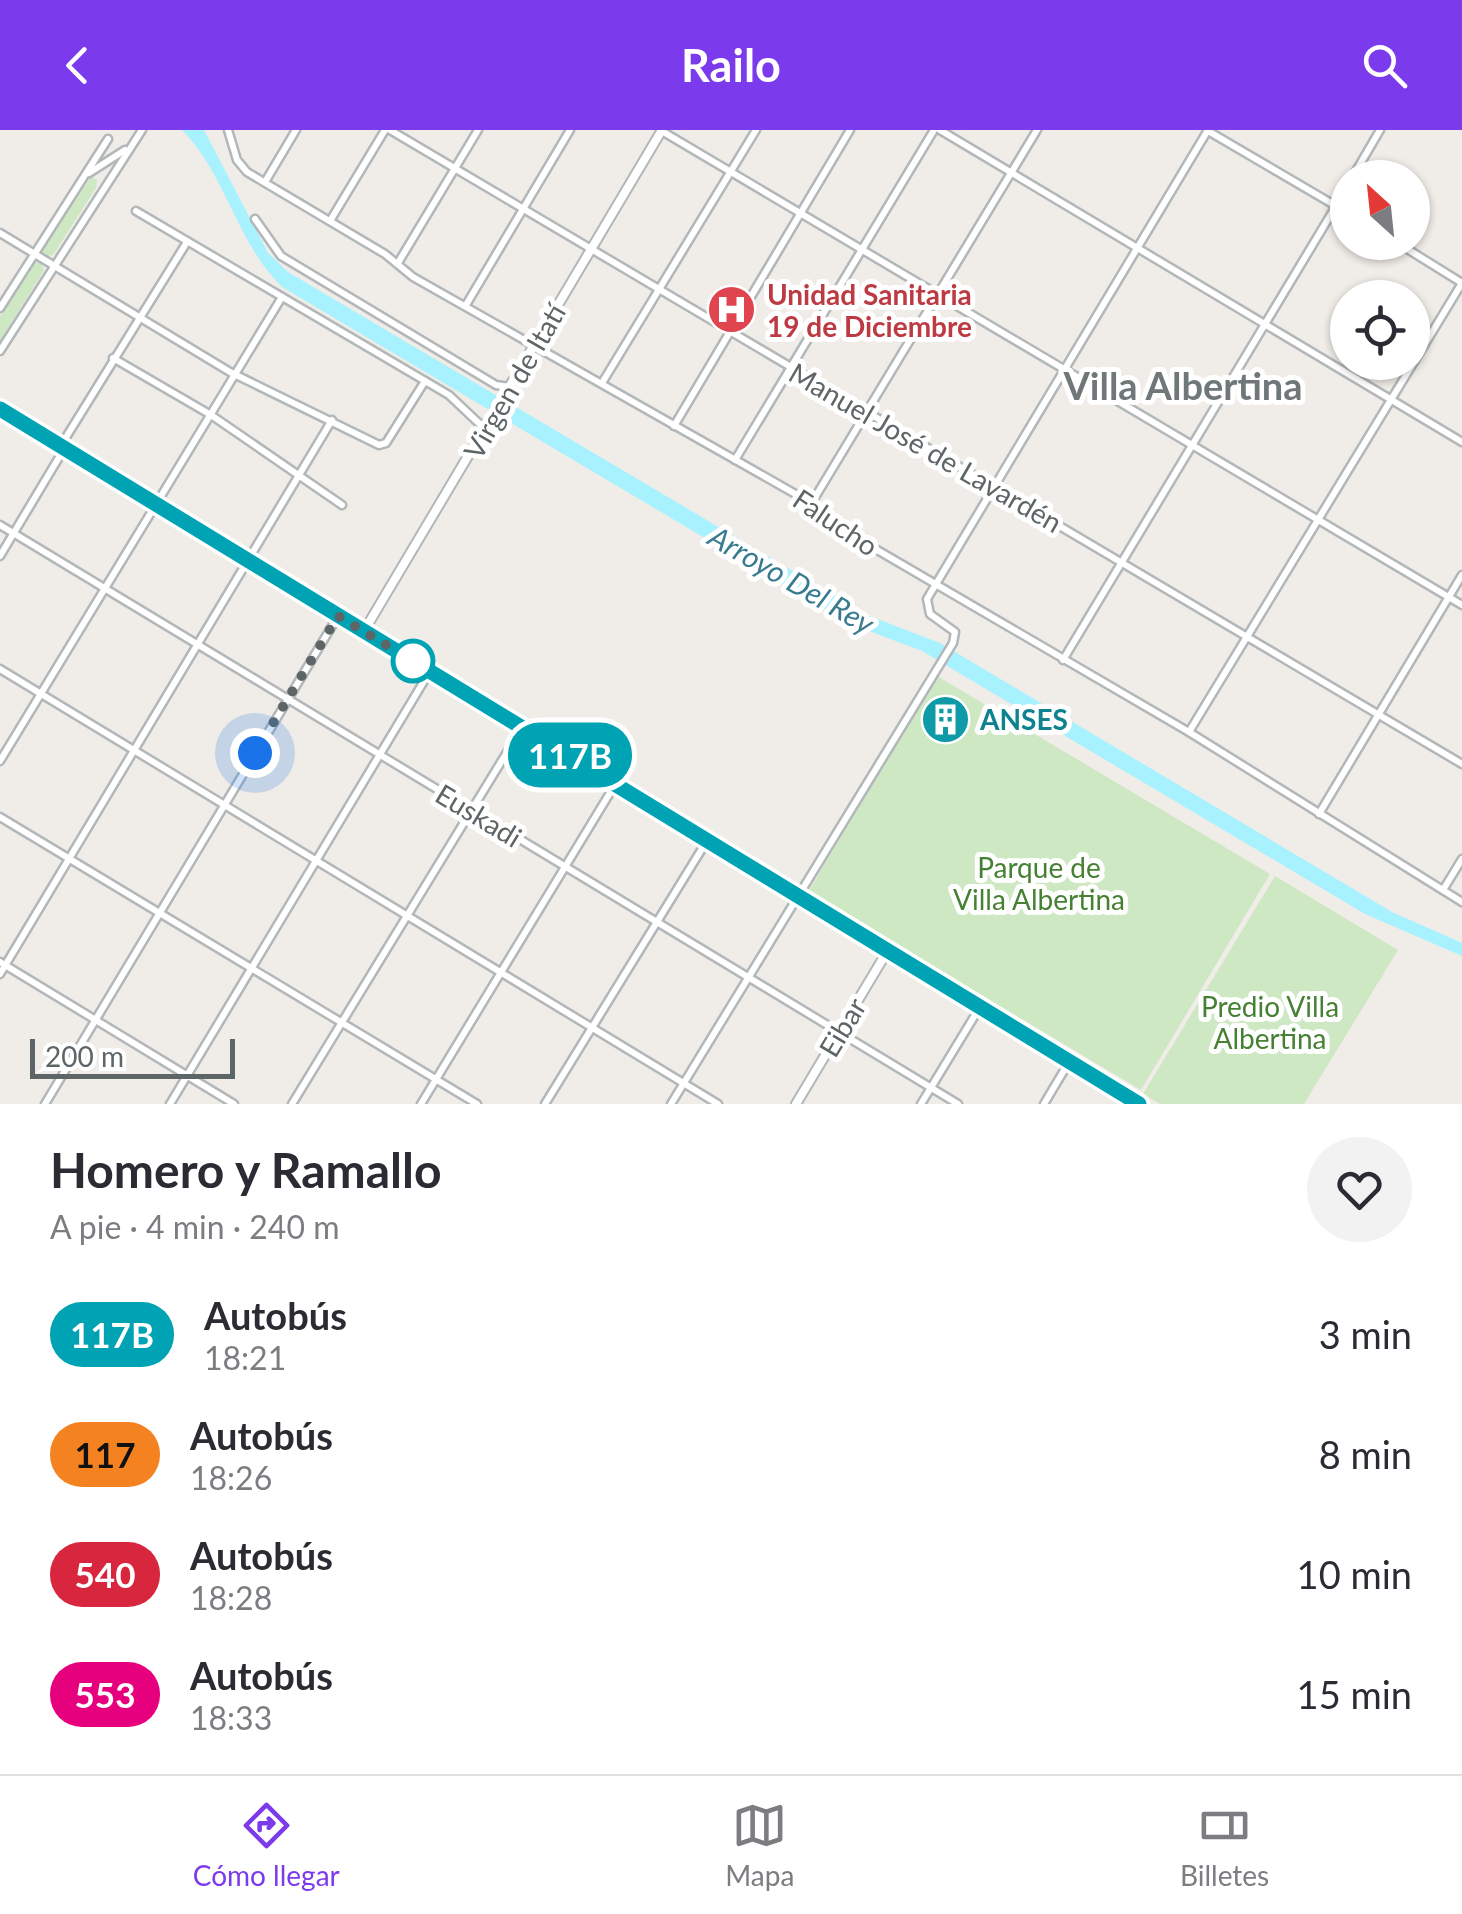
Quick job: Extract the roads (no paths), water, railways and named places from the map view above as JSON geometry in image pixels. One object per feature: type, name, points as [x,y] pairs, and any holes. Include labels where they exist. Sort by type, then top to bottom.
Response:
[{"type":"main road","name":"Virgen de Itatí","points":[[364,632],[661,130]]},
{"type":"main road","points":[[0,409],[1139,1104]]},
{"type":"main road","name":"Eibar","points":[[796,1104],[888,950]]},
{"type":"street","points":[[0,351],[102,186],[142,130]]},
{"type":"street","name":"Falucho","points":[[228,130],[242,168],[414,276],[810,504],[820,516],[1188,732],[1462,902]]},
{"type":"street","points":[[265,182],[296,130]]},
{"type":"street","points":[[330,221],[388,130]]},
{"type":"street","name":"Manuel José de Lavardén","points":[[388,130],[1462,764]]},
{"type":"street","points":[[398,263],[478,130]]},
{"type":"street","points":[[466,305],[570,130]]},
{"type":"street","points":[[661,130],[1462,605]]},
{"type":"street","points":[[602,383],[756,130]]},
{"type":"street","points":[[674,426],[850,130]]},
{"type":"street","points":[[735,460],[862,247],[940,130],[1462,442]]},
{"type":"street","points":[[810,504],[1037,130]]},
{"type":"street","points":[[672,1104],[954,642],[955,632],[928,609],[935,586],[1208,130],[1330,202]]},
{"type":"street","points":[[1362,160],[1380,130]]},
{"type":"street","points":[[0,308],[108,138]]},
{"type":"street","points":[[88,173],[128,148]]},
{"type":"street","points":[[88,173],[100,178],[102,186]]},
{"type":"street","points":[[136,211],[425,380],[488,427]]},
{"type":"street","points":[[1063,660],[1330,216]]},
{"type":"street","points":[[255,219],[281,256],[507,390]]},
{"type":"street","points":[[0,233],[236,374],[383,446],[425,380]]},
{"type":"street","points":[[0,556],[113,358],[187,242]]},
{"type":"street","points":[[1188,732],[1462,282],[1426,260]]},
{"type":"street","points":[[0,761],[282,296]]},
{"type":"street","points":[[113,358],[210,414],[342,505]]},
{"type":"street","points":[[0,974],[332,420]]},
{"type":"street","name":"Euskadi","points":[[0,524],[379,757],[958,1104]]},
{"type":"street","points":[[1319,814],[1462,575]]},
{"type":"street","points":[[45,1104],[338,616]]},
{"type":"street","points":[[0,670],[718,1104]]},
{"type":"street","points":[[170,1104],[430,671]]},
{"type":"street","points":[[292,1104],[523,726]]},
{"type":"street","points":[[421,1104],[616,783]]},
{"type":"street","points":[[0,817],[477,1104]]},
{"type":"street","points":[[545,1104],[708,839]]},
{"type":"street","points":[[1443,890],[1462,860]]},
{"type":"street","points":[[3,964],[234,1104]]},
{"type":"street","points":[[921,1104],[980,1006]]},
{"type":"street","points":[[1044,1104],[1069,1062]]},
{"type":"water","name":"Arroyo Del Rey","points":[[182,130],[204,130],[268,253],[288,272],[867,615],[940,643],[1392,912],[1462,943],[1462,956],[1365,914],[922,651],[848,623],[282,287],[253,250],[210,167]]},
{"type":"place","name":"Unidad Sanitaria 19 de Diciembre","points":[[732,310]]},
{"type":"place","name":"ANSES","points":[[945,719]]},
{"type":"district","name":"Villa Albertina","points":[[1183,385]]},
{"type":"park label","name":"Parque de Villa Albertina","points":[[1039,883]]},
{"type":"park label","name":"Predio Villa Albertina","points":[[1270,1022]]}]
